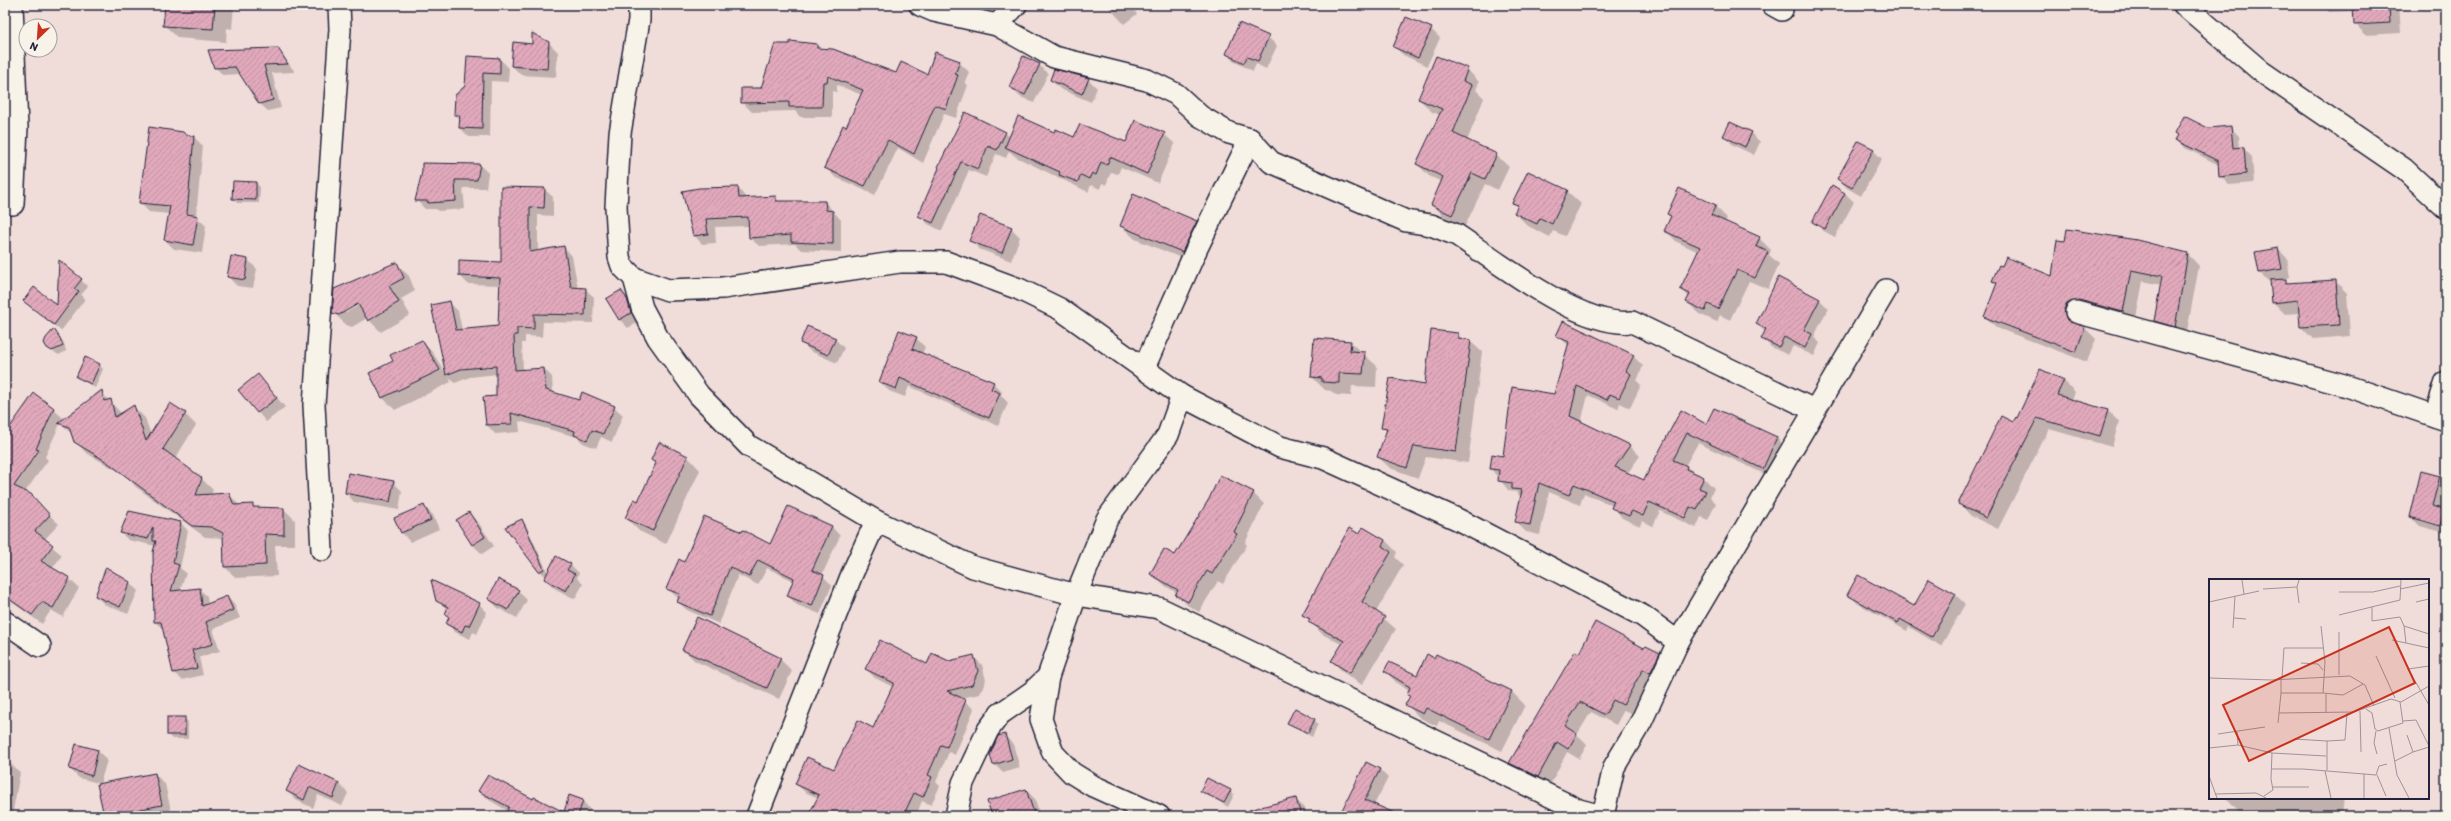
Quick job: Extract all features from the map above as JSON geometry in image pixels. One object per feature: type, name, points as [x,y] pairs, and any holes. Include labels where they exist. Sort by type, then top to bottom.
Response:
[{"type":"street","points":[[5,202],[13,204],[17,128],[12,5]]},
{"type":"street","points":[[322,550],[314,405],[340,29],[339,5]]},
{"type":"street","points":[[639,5],[639,20],[620,134],[616,207],[622,266],[634,278],[668,290],[723,288],[900,262],[946,262],[1020,289],[1060,309],[1182,396],[1280,447],[1323,458],[1459,520],[1643,616],[1678,642]]},
{"type":"street","points":[[920,5],[934,11],[997,25],[1054,57],[1147,80],[1176,94],[1200,116],[1229,133],[1250,139],[1271,162],[1406,221],[1431,225],[1457,235],[1547,295],[1609,321],[1632,322],[1814,410]]},
{"type":"street","points":[[997,25],[1016,5]]},
{"type":"street","points":[[2184,5],[2262,72],[2404,169],[2446,208]]},
{"type":"street","points":[[1144,368],[1197,248],[1250,139]]},
{"type":"street","points":[[634,278],[642,308],[658,338],[699,395],[748,446],[876,521],[973,567],[1076,595],[1160,608],[1578,813],[1602,816],[1614,767],[1644,715],[1678,642],[1886,290]]},
{"type":"street","points":[[2076,312],[2344,385],[2440,418],[2446,382]]},
{"type":"street","points":[[1159,816],[1093,786],[1072,773],[1053,753],[1041,719],[1048,677],[1076,595],[1107,519],[1168,435],[1182,396]]},
{"type":"street","points":[[757,816],[852,574],[876,521]]},
{"type":"street","points":[[5,622],[40,646]]},
{"type":"street","points":[[956,816],[963,783],[988,730],[1000,714],[1032,692],[1048,677]]},
{"type":"building","points":[[165,5],[215,5],[213,29],[163,26]]},
{"type":"building","points":[[2353,5],[2389,5],[2390,23],[2354,25]]},
{"type":"building","points":[[1406,17],[1432,28],[1418,58],[1393,47]]},
{"type":"building","points":[[1239,23],[1269,36],[1258,61],[1247,57],[1244,63],[1226,54]]},
{"type":"building","points":[[532,33],[549,42],[547,69],[511,66],[513,42],[532,44]]},
{"type":"building","points":[[790,41],[817,44],[817,48],[833,49],[896,73],[901,62],[927,74],[935,52],[960,61],[955,74],[958,75],[946,109],[935,105],[914,154],[888,140],[865,186],[824,168],[843,125],[846,127],[863,90],[828,76],[827,82],[823,82],[822,107],[789,107],[789,102],[741,103],[741,88],[761,88],[775,44],[790,44]]},
{"type":"building","points":[[278,48],[288,64],[264,65],[273,100],[259,104],[235,67],[214,68],[208,50]]},
{"type":"building","points":[[467,56],[500,58],[500,74],[483,73],[482,129],[459,128],[460,115],[454,115],[455,95],[465,86]]},
{"type":"building","points":[[1023,56],[1040,64],[1025,95],[1009,87]]},
{"type":"building","points":[[1436,56],[1468,68],[1463,81],[1472,85],[1453,133],[1497,154],[1485,179],[1472,173],[1452,215],[1431,205],[1443,177],[1416,164],[1442,109],[1418,99]]},
{"type":"building","points":[[1054,69],[1089,78],[1082,94],[1050,80]]},
{"type":"building","points":[[965,112],[1006,132],[997,150],[988,146],[978,169],[961,162],[933,223],[918,216],[939,168],[938,167]]},
{"type":"building","points":[[1018,116],[1054,132],[1056,129],[1074,137],[1080,124],[1126,142],[1135,120],[1165,133],[1147,174],[1110,157],[1107,165],[1101,162],[1096,175],[1092,173],[1089,179],[1081,175],[1078,182],[1059,175],[1060,172],[1005,147]]},
{"type":"building","points":[[2184,116],[2208,128],[2231,126],[2233,148],[2244,147],[2246,174],[2219,177],[2218,161],[2175,140],[2178,135],[2175,133]]},
{"type":"building","points":[[1730,122],[1752,132],[1745,147],[1723,136]]},
{"type":"building","points":[[149,127],[183,132],[186,135],[194,136],[187,214],[198,216],[193,245],[164,240],[170,206],[139,203]]},
{"type":"building","points":[[1858,141],[1874,149],[1852,188],[1837,179]]},
{"type":"building","points":[[422,163],[480,164],[477,180],[455,180],[456,201],[428,203],[428,201],[415,201],[422,172]]},
{"type":"building","points":[[1528,171],[1568,190],[1552,224],[1540,218],[1537,224],[1514,213],[1518,205],[1512,203]]},
{"type":"building","points":[[233,181],[256,182],[256,200],[232,199]]},
{"type":"building","points":[[1832,185],[1845,193],[1825,229],[1812,222]]},
{"type":"building","points":[[501,187],[545,188],[544,208],[530,207],[530,252],[564,246],[571,287],[586,288],[585,315],[534,314],[534,329],[517,328],[517,335],[514,335],[515,370],[544,368],[546,390],[579,400],[582,392],[615,406],[603,434],[592,430],[587,440],[574,435],[575,431],[511,413],[512,424],[486,425],[483,397],[496,396],[496,366],[461,369],[446,375],[431,305],[450,301],[456,330],[498,326],[500,278],[459,276],[459,260],[501,262]]},
{"type":"building","points":[[738,187],[739,198],[776,196],[776,201],[825,201],[826,210],[833,211],[833,244],[791,242],[791,235],[749,238],[748,217],[706,219],[708,234],[693,236],[682,191],[699,188]]},
{"type":"building","points":[[1679,188],[1716,205],[1711,215],[1760,237],[1756,246],[1768,252],[1755,278],[1737,270],[1718,309],[1708,304],[1705,311],[1686,302],[1690,294],[1680,289],[1700,247],[1664,231],[1671,216],[1667,214]]},
{"type":"building","points":[[1133,194],[1197,221],[1182,252],[1120,226]]},
{"type":"building","points":[[980,215],[1012,227],[1002,253],[969,241]]},
{"type":"building","points":[[2067,229],[2137,240],[2188,253],[2175,327],[2154,321],[2162,276],[2131,270],[2123,312],[2079,300],[2067,304],[2064,309],[2067,320],[2085,327],[2076,352],[1984,317],[1997,283],[1992,281],[1999,265],[2002,266],[2006,257],[2052,276],[2057,240],[2065,241]]},
{"type":"building","points":[[2278,248],[2282,269],[2259,273],[2255,252]]},
{"type":"building","points":[[231,256],[248,259],[245,280],[227,277]]},
{"type":"building","points":[[59,260],[82,279],[74,289],[79,291],[54,325],[23,301],[34,287],[57,305]]},
{"type":"building","points":[[397,262],[404,278],[389,286],[399,302],[368,321],[358,304],[339,315],[332,313],[334,289]]},
{"type":"building","points":[[1778,277],[1820,299],[1804,330],[1812,334],[1805,348],[1784,337],[1779,347],[1761,339],[1766,329],[1756,324]]},
{"type":"building","points":[[2286,279],[2286,283],[2336,280],[2339,325],[2300,327],[2298,300],[2272,303],[2270,280]]},
{"type":"building","points":[[621,290],[627,299],[631,313],[619,320],[606,299]]},
{"type":"building","points":[[1563,321],[1634,355],[1626,371],[1631,374],[1619,398],[1610,394],[1607,400],[1577,386],[1570,416],[1630,445],[1615,467],[1644,480],[1681,410],[1706,424],[1714,408],[1777,437],[1763,469],[1687,433],[1673,460],[1687,466],[1686,469],[1704,477],[1699,488],[1706,491],[1697,510],[1690,507],[1685,518],[1649,502],[1643,516],[1632,511],[1629,516],[1611,508],[1614,501],[1574,484],[1569,495],[1539,483],[1530,525],[1515,522],[1522,490],[1512,489],[1512,483],[1498,481],[1499,470],[1490,469],[1492,454],[1503,456],[1512,387],[1554,394],[1569,342],[1556,336]]},
{"type":"building","points":[[807,326],[836,338],[828,355],[800,343]]},
{"type":"building","points":[[54,329],[63,346],[52,351],[47,348],[44,343],[46,338]]},
{"type":"building","points":[[899,330],[917,337],[912,349],[994,382],[991,389],[1000,393],[989,418],[900,378],[896,389],[879,382]]},
{"type":"building","points":[[1431,330],[1458,333],[1458,338],[1471,340],[1456,452],[1414,446],[1407,468],[1377,457],[1387,429],[1381,428],[1390,378],[1425,384]]},
{"type":"building","points":[[1314,338],[1351,341],[1350,351],[1365,352],[1363,374],[1339,373],[1339,383],[1322,382],[1322,378],[1311,377]]},
{"type":"building","points":[[422,340],[440,370],[382,398],[369,373],[393,361],[390,355]]},
{"type":"building","points":[[85,357],[100,364],[91,384],[76,377]]},
{"type":"building","points":[[2040,369],[2064,380],[2057,395],[2108,410],[2100,436],[2037,418],[1986,518],[1958,504],[2001,416],[2013,422],[2016,417],[2017,418]]},
{"type":"building","points":[[258,374],[277,398],[257,413],[238,390]]},
{"type":"building","points":[[102,390],[104,401],[111,399],[115,417],[134,405],[146,441],[170,403],[186,413],[163,449],[202,478],[196,495],[229,493],[234,505],[253,504],[253,507],[284,508],[284,535],[265,534],[266,565],[224,567],[223,533],[211,527],[192,526],[107,462],[74,442],[69,427],[58,423]]},
{"type":"building","points":[[34,393],[54,408],[36,449],[39,450],[14,486],[31,494],[50,515],[35,531],[53,545],[41,561],[70,578],[53,608],[42,602],[32,615],[5,596],[5,434]]},
{"type":"building","points":[[659,442],[688,456],[653,531],[625,518],[634,499],[638,501],[656,463],[651,460]]},
{"type":"building","points":[[2421,471],[2440,476],[2432,506],[2444,509],[2440,526],[2410,517]]},
{"type":"building","points":[[348,473],[394,481],[390,502],[345,493]]},
{"type":"building","points":[[1220,475],[1254,492],[1234,532],[1237,534],[1212,574],[1207,571],[1188,602],[1175,595],[1178,590],[1150,574],[1164,549],[1175,555],[1209,499]]},
{"type":"building","points":[[424,505],[431,520],[401,533],[394,518]]},
{"type":"building","points":[[788,506],[832,526],[812,570],[824,575],[812,606],[787,596],[794,578],[758,560],[749,577],[730,567],[710,616],[677,602],[680,594],[666,589],[679,559],[684,562],[704,516],[742,532],[743,530],[770,544]]},
{"type":"building","points":[[129,511],[181,522],[173,563],[179,565],[171,591],[200,588],[202,606],[227,596],[233,610],[206,622],[213,644],[192,650],[197,668],[173,673],[161,622],[154,622],[153,552],[156,541],[153,541],[153,527],[148,539],[120,533]]},
{"type":"building","points":[[469,512],[485,537],[472,545],[456,520]]},
{"type":"building","points":[[522,519],[544,569],[539,572],[505,527]]},
{"type":"building","points":[[1363,527],[1385,540],[1382,546],[1391,552],[1362,602],[1385,617],[1350,673],[1331,661],[1344,641],[1308,622],[1310,619],[1302,615],[1349,528],[1359,534]]},
{"type":"building","points":[[556,556],[571,564],[567,570],[575,574],[566,591],[544,579]]},
{"type":"building","points":[[106,567],[130,582],[120,607],[95,596]]},
{"type":"building","points":[[1858,575],[1914,606],[1929,579],[1956,594],[1932,637],[1900,619],[1898,623],[1847,595]]},
{"type":"building","points":[[498,579],[519,590],[508,610],[488,599]]},
{"type":"building","points":[[431,580],[480,603],[469,626],[465,625],[462,632],[446,624],[449,617],[445,614],[448,607],[436,601]]},
{"type":"building","points":[[697,617],[781,658],[767,688],[682,650]]},
{"type":"building","points":[[1595,622],[1644,648],[1646,646],[1660,653],[1650,673],[1643,669],[1623,705],[1613,700],[1605,715],[1580,702],[1565,726],[1577,734],[1568,749],[1557,742],[1538,777],[1509,763],[1575,651],[1579,653]]},
{"type":"building","points":[[880,640],[927,664],[932,653],[949,661],[974,655],[978,671],[972,685],[947,691],[966,700],[947,747],[941,745],[928,775],[932,777],[923,797],[914,793],[903,816],[808,816],[819,795],[795,784],[807,757],[834,769],[858,720],[873,728],[894,683],[865,669]]},
{"type":"building","points":[[1427,654],[1434,658],[1436,654],[1512,691],[1489,739],[1426,708],[1423,714],[1405,705],[1410,696],[1407,695],[1410,687],[1384,671],[1389,662],[1417,675]]},
{"type":"building","points":[[1295,708],[1315,719],[1308,733],[1287,723]]},
{"type":"building","points":[[167,717],[185,717],[185,735],[167,735]]},
{"type":"building","points":[[1005,734],[1012,759],[993,765],[990,755],[998,736]]},
{"type":"building","points":[[76,744],[98,750],[92,776],[69,769]]},
{"type":"building","points":[[1366,762],[1380,769],[1365,800],[1401,816],[1339,816]]},
{"type":"building","points":[[299,764],[339,783],[333,798],[309,787],[304,800],[286,791]]},
{"type":"building","points":[[155,773],[162,805],[104,816],[97,784]]},
{"type":"building","points":[[488,775],[533,799],[534,797],[564,812],[569,795],[583,800],[578,816],[504,816],[509,807],[478,791]]},
{"type":"building","points":[[1207,778],[1231,790],[1224,803],[1200,791]]},
{"type":"building","points":[[1026,789],[1035,816],[992,816],[987,801]]},
{"type":"building","points":[[1296,798],[1301,816],[1250,816],[1249,810]]}]
